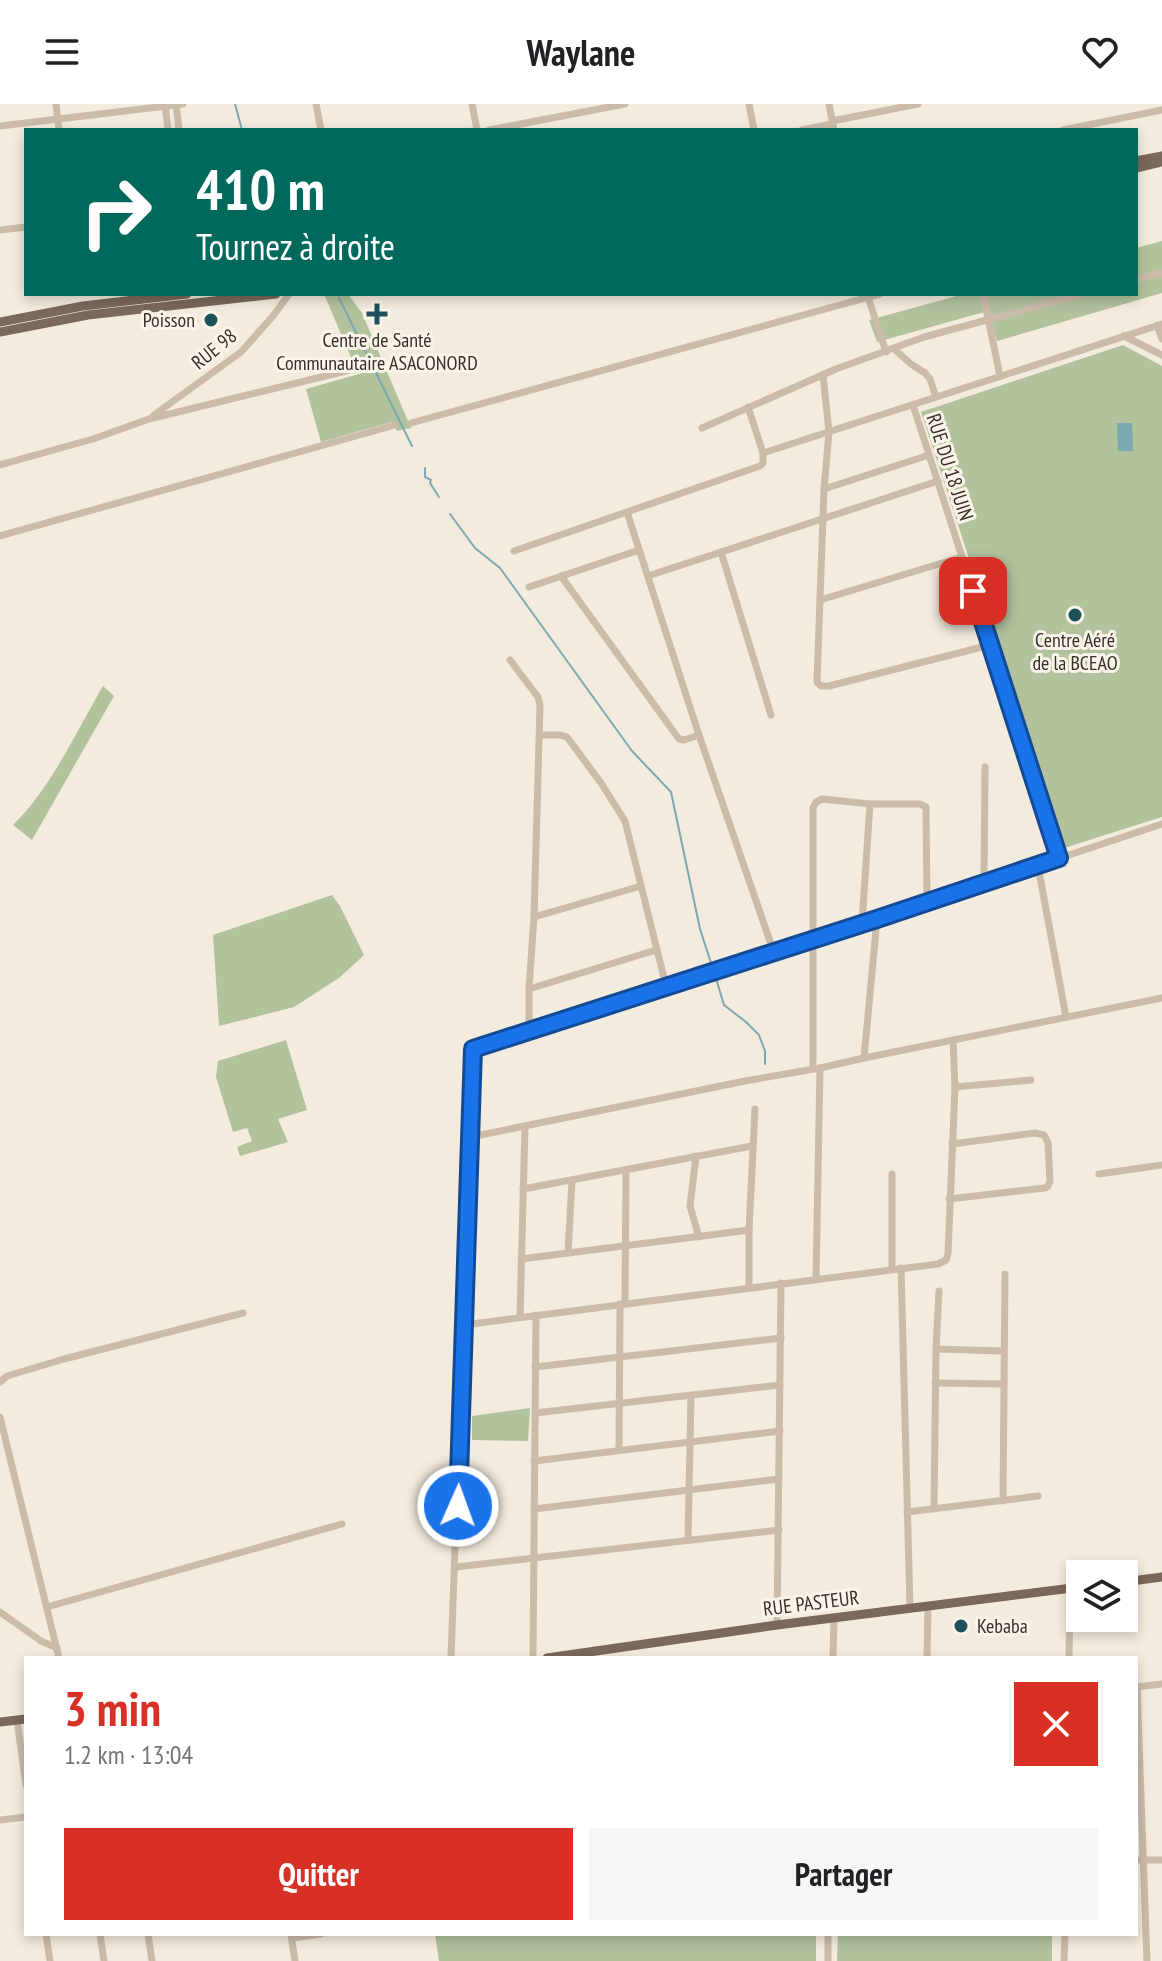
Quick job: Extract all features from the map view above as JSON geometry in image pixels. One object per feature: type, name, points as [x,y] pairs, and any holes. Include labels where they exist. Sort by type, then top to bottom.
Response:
[{"type":"main road","points":[[1138,161],[1162,156]]},
{"type":"main road","points":[[1138,168],[1162,162]]},
{"type":"main road","points":[[0,322],[83,306],[235,296]]},
{"type":"main road","points":[[0,332],[194,298]]},
{"type":"main road","points":[[1138,1580],[1162,1577]]},
{"type":"main road","name":"RUE PASTEUR","points":[[561,1656],[1066,1589]]},
{"type":"main road","points":[[0,1722],[22,1720]]},
{"type":"street","points":[[56,104],[59,128]]},
{"type":"street","points":[[176,104],[179,128]]},
{"type":"street","points":[[0,126],[183,104]]},
{"type":"street","points":[[316,104],[321,128]]},
{"type":"street","points":[[472,104],[477,128]]},
{"type":"street","points":[[499,128],[625,104]]},
{"type":"street","points":[[749,104],[754,128]]},
{"type":"street","points":[[829,104],[833,125],[918,104]]},
{"type":"street","points":[[165,105],[168,128]]},
{"type":"street","points":[[1073,128],[1162,110]]},
{"type":"street","points":[[0,230],[24,227]]},
{"type":"street","points":[[1138,279],[1162,273]]},
{"type":"street","points":[[82,296],[83,306]]},
{"type":"street","name":"RUE 98","points":[[149,419],[241,352],[288,296]]},
{"type":"street","points":[[411,423],[872,296]]},
{"type":"street","points":[[983,296],[1000,376]]},
{"type":"street","points":[[702,428],[823,375],[924,337],[1075,296]]},
{"type":"street","points":[[868,297],[890,350],[925,373],[936,397]]},
{"type":"street","points":[[763,453],[1160,325],[1162,339]]},
{"type":"street","points":[[1124,336],[1162,355]]},
{"type":"street","points":[[0,465],[93,439],[149,419],[350,370]]},
{"type":"street","points":[[823,375],[829,432],[817,682],[821,686],[829,686],[990,645]]},
{"type":"street","name":"RUE DU 18 JUIN","points":[[913,405],[1059,858]]},
{"type":"street","points":[[514,551],[760,466],[763,453],[748,407]]},
{"type":"street","points":[[0,536],[395,425]]},
{"type":"street","points":[[824,489],[929,455]]},
{"type":"street","points":[[648,576],[938,481]]},
{"type":"street","points":[[627,512],[774,953]]},
{"type":"street","points":[[529,587],[639,550]]},
{"type":"street","points":[[721,552],[771,715]]},
{"type":"street","points":[[820,600],[962,557]]},
{"type":"street","points":[[561,576],[679,739],[699,735]]},
{"type":"street","points":[[510,660],[538,697],[540,705],[529,1031]]},
{"type":"street","points":[[540,735],[567,737],[625,821],[666,986]]},
{"type":"street","points":[[984,883],[985,767]]},
{"type":"street","points":[[816,1279],[816,1069],[812,940],[813,808],[816,802],[822,799],[870,804],[920,804],[926,807],[927,903]]},
{"type":"street","points":[[862,923],[870,804]]},
{"type":"street","points":[[451,1656],[473,1049],[1162,824]]},
{"type":"street","points":[[1038,866],[1066,1017]]},
{"type":"street","points":[[534,917],[641,886]]},
{"type":"street","points":[[864,1058],[877,919]]},
{"type":"street","points":[[529,989],[656,950]]},
{"type":"street","points":[[471,1137],[1162,998]]},
{"type":"street","points":[[464,1325],[938,1264],[946,1260],[955,1087],[953,1040]]},
{"type":"street","points":[[955,1087],[1031,1080]]},
{"type":"street","points":[[749,1287],[755,1109]]},
{"type":"street","points":[[520,1317],[525,1126]]},
{"type":"street","points":[[949,1199],[1045,1188],[1050,1181],[1048,1143],[1044,1135],[1035,1133],[952,1144]]},
{"type":"street","points":[[523,1189],[752,1146]]},
{"type":"street","points":[[696,1156],[690,1206],[699,1237]]},
{"type":"street","points":[[1099,1174],[1162,1165]]},
{"type":"street","points":[[619,1450],[626,1170]]},
{"type":"street","points":[[892,1174],[910,1609]]},
{"type":"street","points":[[568,1253],[572,1180]]},
{"type":"street","points":[[521,1259],[749,1230]]},
{"type":"street","points":[[1003,1501],[1005,1274]]},
{"type":"street","points":[[777,1625],[781,1283]]},
{"type":"street","points":[[934,1509],[939,1291]]},
{"type":"street","points":[[0,1382],[7,1376],[50,1363],[243,1313]]},
{"type":"street","points":[[533,1656],[536,1315]]},
{"type":"street","points":[[535,1367],[781,1338]]},
{"type":"street","points":[[936,1349],[1004,1351]]},
{"type":"street","points":[[935,1383],[1004,1384]]},
{"type":"street","points":[[535,1413],[780,1385]]},
{"type":"street","points":[[688,1540],[691,1395]]},
{"type":"street","points":[[0,1417],[59,1656]]},
{"type":"street","points":[[534,1461],[780,1431]]},
{"type":"street","points":[[534,1509],[779,1479]]},
{"type":"street","points":[[907,1512],[1038,1496]]},
{"type":"street","points":[[47,1607],[342,1524]]},
{"type":"street","points":[[456,1567],[779,1530]]},
{"type":"street","points":[[927,1656],[928,1606]]},
{"type":"street","points":[[0,1612],[41,1641],[57,1648]]},
{"type":"street","points":[[833,1656],[834,1618]]},
{"type":"street","points":[[1069,1656],[1071,1632]]},
{"type":"street","points":[[1138,1687],[1162,1684]]},
{"type":"street","points":[[22,1720],[24,1752]]},
{"type":"street","points":[[1138,1774],[1147,1961]]},
{"type":"street","points":[[0,1820],[24,1817]]},
{"type":"street","points":[[1140,1860],[1162,1860]]},
{"type":"street","points":[[46,1936],[50,1961]]},
{"type":"street","points":[[94,1961],[104,1960],[100,1936]]},
{"type":"street","points":[[148,1936],[152,1961]]},
{"type":"street","points":[[291,1936],[295,1961]]},
{"type":"street","points":[[828,1936],[828,1961]]},
{"type":"street","points":[[1064,1961],[1065,1936]]},
{"type":"green space","points":[[1162,241],[1162,293],[997,341],[988,311],[877,342],[869,320],[957,296],[1138,296],[1138,247]]},
{"type":"green space","points":[[325,296],[349,296],[362,313],[411,428],[397,431],[392,422],[321,442],[306,389],[366,372],[352,360]]},
{"type":"green space","name":"Centre Aéré de la BCEAO","points":[[1123,345],[1162,366],[1162,817],[1064,848],[921,412]]},
{"type":"green space","points":[[103,686],[114,696],[32,840],[13,825],[51,777]]},
{"type":"green space","points":[[332,895],[364,955],[339,978],[294,1007],[219,1026],[213,935]]},
{"type":"green space","points":[[286,1040],[307,1110],[278,1119],[288,1142],[240,1156],[237,1147],[252,1141],[247,1128],[233,1132],[216,1077],[218,1061]]},
{"type":"green space","points":[[530,1408],[528,1441],[472,1440],[472,1416]]},
{"type":"green space","points":[[435,1936],[816,1936],[816,1961],[439,1961]]},
{"type":"green space","points":[[838,1936],[1052,1936],[1052,1961],[837,1961]]},
{"type":"water","points":[[1117,423],[1132,423],[1133,451],[1118,451]]},
{"type":"waterway","points":[[235,104],[241,128]]},
{"type":"waterway","points":[[339,298],[412,446]]},
{"type":"waterway","points":[[425,468],[425,477],[431,480],[439,497]]},
{"type":"waterway","points":[[450,514],[475,548],[500,568],[632,751],[671,792],[700,929],[713,969]]},
{"type":"waterway","points":[[715,975],[724,1005],[759,1035],[765,1051],[765,1064]]},
{"type":"place","name":"Centre de Santé Communautaire ASACONORD","points":[[377,314]]},
{"type":"place","name":"Poisson","points":[[211,320]]},
{"type":"place","name":"Centre Aéré de la BCEAO","points":[[1075,615]]},
{"type":"place","name":"Kebaba","points":[[961,1626]]},
{"type":"route","points":[[458,1506],[473,1049],[1059,858],[973,591]]}]
